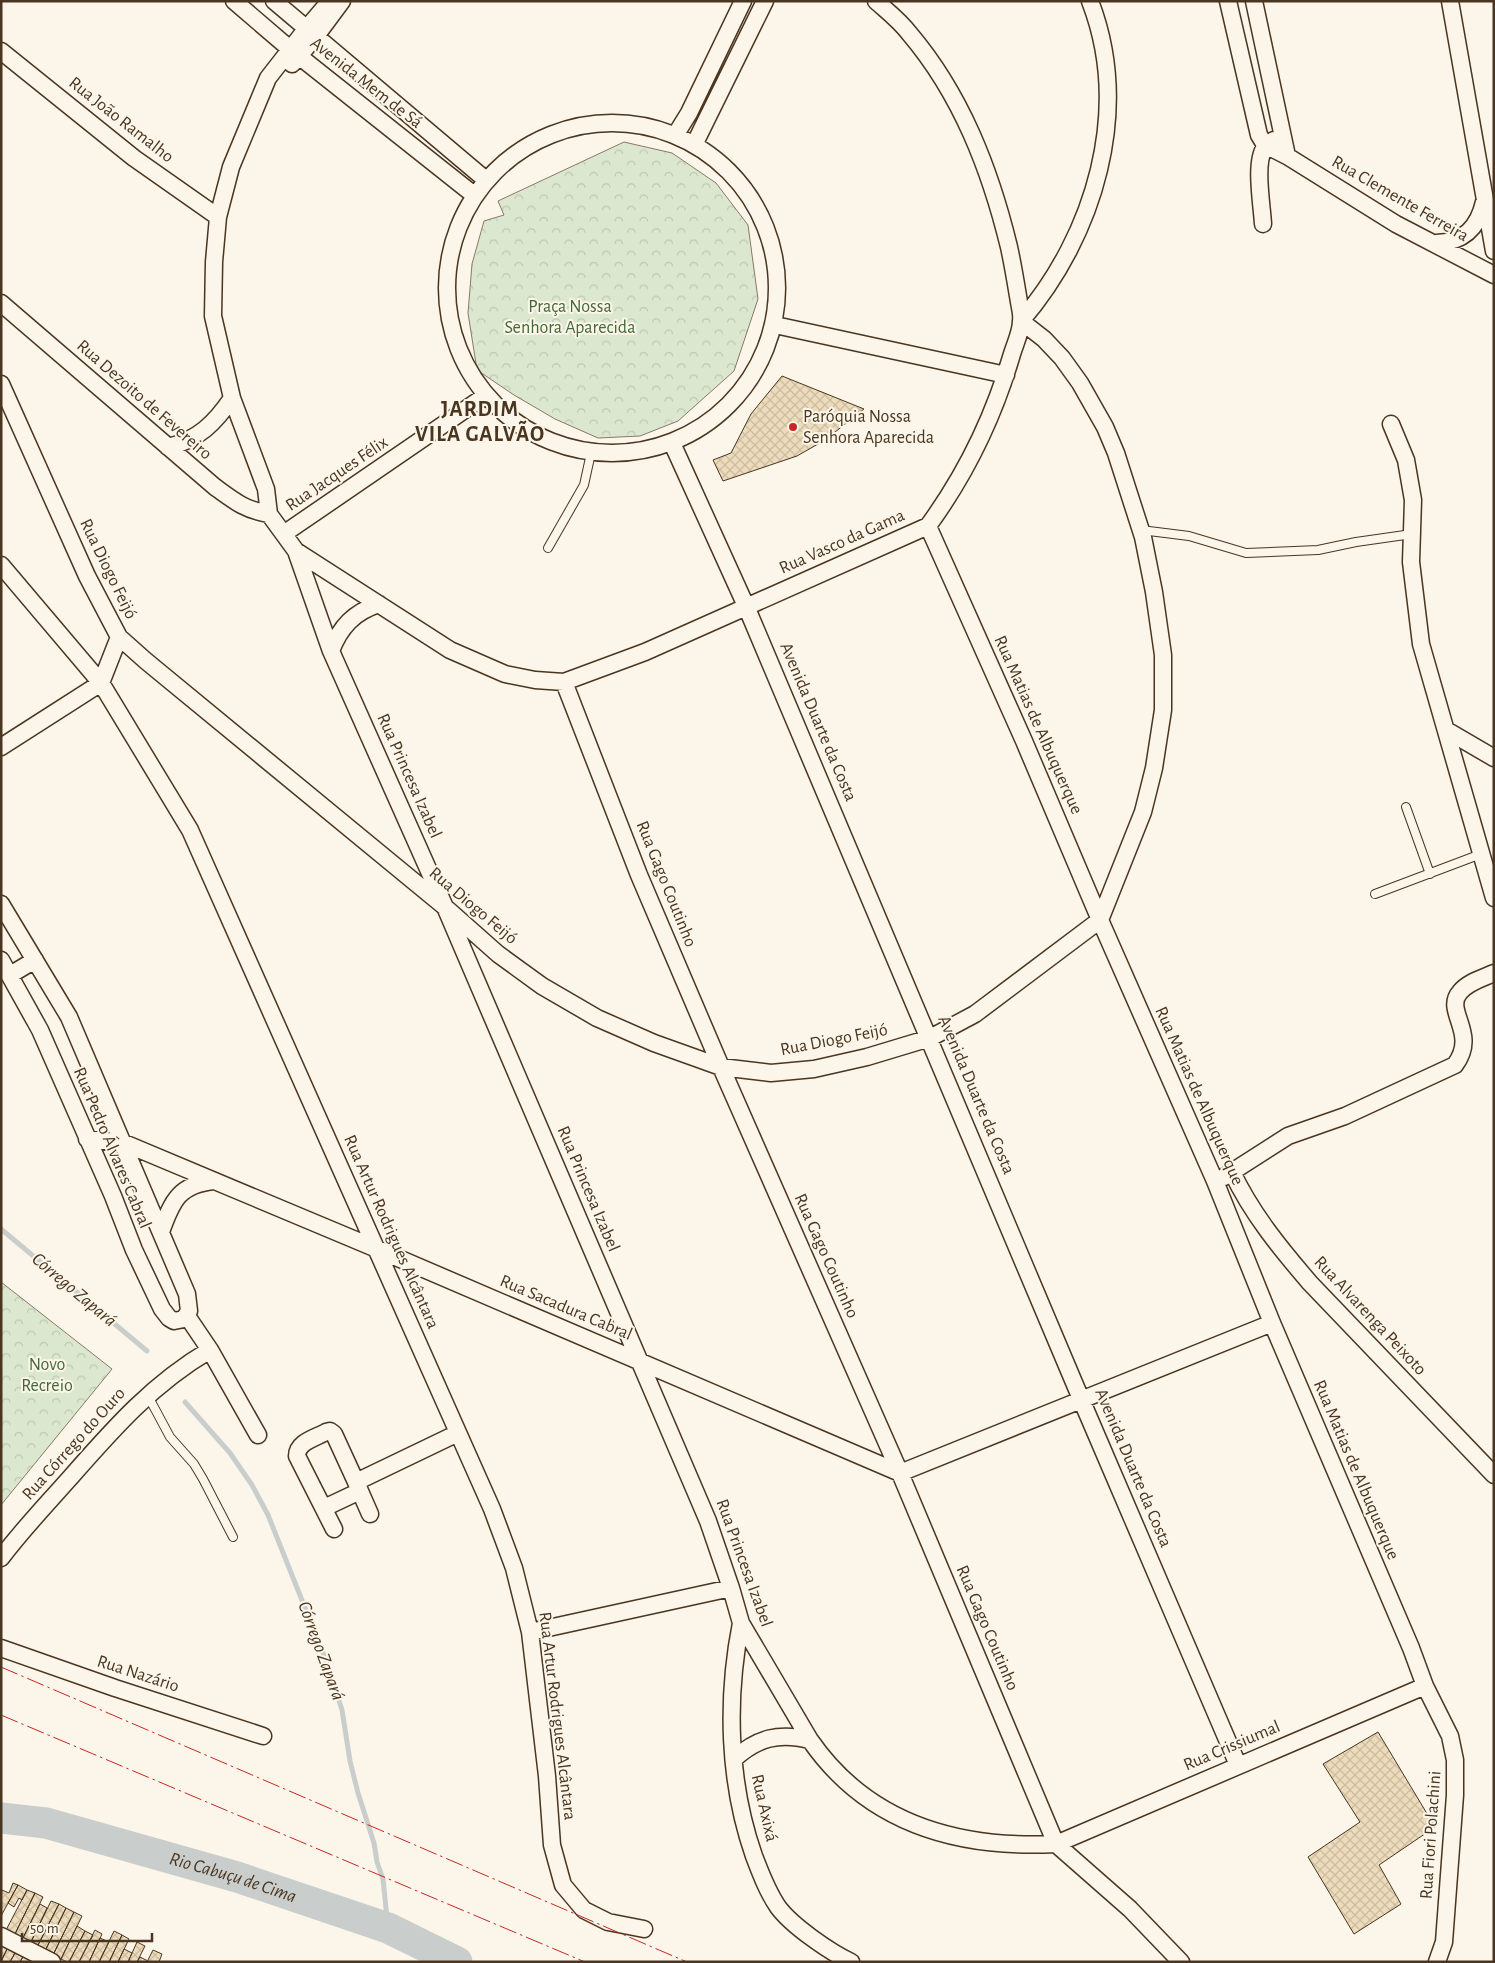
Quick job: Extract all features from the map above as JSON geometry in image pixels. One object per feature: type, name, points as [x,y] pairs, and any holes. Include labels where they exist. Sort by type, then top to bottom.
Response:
[{"type":"street","name":"Avenida Mem de Sá","points":[[234,1],[294,52],[474,195]]},
{"type":"street","name":"Avenida Mem de Sá","points":[[274,1],[486,180]]},
{"type":"street","points":[[312,32],[330,1]]},
{"type":"street","points":[[269,514],[266,489],[232,398],[214,316],[214,262],[218,217],[231,168],[268,78],[342,1]]},
{"type":"street","points":[[676,134],[689,113],[743,1]]},
{"type":"street","points":[[695,143],[765,1]]},
{"type":"street","points":[[876,1],[909,32],[945,83],[958,106],[983,157],[1002,219],[1014,269],[1021,321],[1044,339],[1062,358],[1094,406],[1116,453],[1141,530],[1154,592],[1163,655],[1164,710],[1154,768],[1143,812],[1100,920]]},
{"type":"street","points":[[1021,321],[1041,298],[1056,275],[1083,221],[1103,152],[1108,114],[1108,74],[1102,37],[1090,1]]},
{"type":"street","points":[[1228,1],[1259,135],[1265,145]]},
{"type":"street","points":[[1254,1],[1287,156]]},
{"type":"street","points":[[1450,1],[1494,251]]},
{"type":"street","name":"Rua João Ramalho","points":[[1,52],[134,158],[218,217]]},
{"type":"street","points":[[595,123],[636,123],[676,134],[695,143],[736,176],[765,221],[778,272],[775,325],[754,375],[718,415],[672,443],[622,454],[591,453],[571,449],[524,429],[486,396],[462,360],[449,319],[446,276],[455,234],[474,195],[486,180],[517,152],[554,132],[579,126],[595,123]]},
{"type":"street","points":[[1263,224],[1259,166],[1261,154],[1265,145],[1283,134]]},
{"type":"street","name":"Rua Clemente Ferreira","points":[[1265,145],[1287,156],[1396,224],[1436,243],[1494,275]]},
{"type":"street","points":[[1436,243],[1448,243],[1459,239],[1468,232],[1479,219],[1484,202]]},
{"type":"street","name":"Rua Dezoito de Fevereiro","points":[[2,306],[235,502],[251,511],[269,514]]},
{"type":"street","name":"Rua Vasco da Gama","points":[[564,682],[644,652],[928,526],[946,501],[970,461],[988,423],[1006,375],[1021,321]]},
{"type":"street","points":[[775,325],[1006,375]]},
{"type":"street","name":"Rua Diogo Feijó","points":[[1,384],[75,551],[119,637],[184,694],[445,907],[498,954],[558,995],[597,1018],[654,1043],[721,1067],[771,1073],[814,1069],[867,1058],[930,1038],[974,1014],[1100,920]]},
{"type":"street","name":"Rua Jacques Félix","points":[[285,533],[486,396]]},
{"type":"street","points":[[168,447],[187,441],[206,430],[232,398]]},
{"type":"street","points":[[1391,424],[1406,460],[1413,500],[1411,562],[1421,644],[1494,898]]},
{"type":"street","name":"Avenida Duarte da Costa","points":[[672,443],[746,606],[1081,1399],[1238,1765]]},
{"type":"street","name":"Rua Princesa Izabel","points":[[269,514],[285,533],[296,551],[331,651],[445,907],[708,1521],[732,1588],[741,1623],[810,1740],[821,1756],[861,1796],[911,1822],[956,1838],[987,1843],[1021,1846],[1056,1844]]},
{"type":"street","name":"Rua Matias de Albuquerque","points":[[928,526],[1024,741],[1215,1182],[1272,1323],[1411,1648],[1425,1686]]},
{"type":"street","points":[[296,551],[450,650],[505,674],[534,680],[564,682]]},
{"type":"street","name":"Rua Artur Rodrigues Alcântara","points":[[1,566],[102,683],[190,830],[492,1509],[514,1568],[530,1632],[547,1776],[552,1845],[563,1884],[584,1910],[608,1922],[644,1929]]},
{"type":"street","points":[[331,651],[335,640],[349,620],[358,613],[379,604]]},
{"type":"street","points":[[1,747],[102,683],[119,637]]},
{"type":"street","name":"Rua Gago Coutinho","points":[[564,682],[639,875],[721,1067],[900,1473],[1056,1844]]},
{"type":"street","points":[[1446,730],[1494,758]]},
{"type":"street","name":"Rua Pedro Álvares Cabral","points":[[1,904],[69,1017],[124,1143],[187,1294],[189,1304],[187,1316],[181,1321],[174,1321],[169,1318],[162,1309],[134,1250],[40,1030],[1,960]]},
{"type":"street","points":[[10,976],[35,960]]},
{"type":"street","points":[[1215,1182],[1288,1136],[1345,1116],[1455,1064],[1464,1049],[1465,1038],[1455,1005],[1458,993],[1467,986],[1494,973]]},
{"type":"street","name":"Rua Sacadura Cabral","points":[[88,1139],[124,1143],[376,1248],[900,1473]]},
{"type":"street","name":"Rua Alvarenga Peixoto","points":[[1232,1172],[1259,1220],[1289,1259],[1494,1475]]},
{"type":"street","points":[[161,1232],[174,1200],[187,1188],[202,1182],[215,1181]]},
{"type":"street","points":[[187,1316],[210,1350],[258,1436]]},
{"type":"street","points":[[900,1473],[1272,1323]]},
{"type":"street","name":"Rua Córrego do Ouro","points":[[1,1558],[108,1433],[148,1394],[192,1360],[210,1350]]},
{"type":"street","points":[[334,1528],[297,1456],[297,1450],[301,1445],[326,1432],[334,1434],[370,1514]]},
{"type":"street","points":[[324,1508],[358,1486],[458,1433]]},
{"type":"street","points":[[530,1632],[732,1588]]},
{"type":"street","name":"Rua Axixá","points":[[741,1623],[734,1655],[732,1712],[734,1759],[739,1805],[765,1886],[779,1908],[798,1925],[820,1943],[851,1962]]},
{"type":"street","name":"Rua Nazário","points":[[1,1648],[114,1688],[263,1736]]},
{"type":"street","name":"Rua Crissiumal","points":[[1056,1844],[1425,1686]]},
{"type":"street","name":"Rua Fiori Polachini","points":[[1425,1686],[1450,1736],[1455,1760],[1455,1795],[1444,1942],[1437,1962]]},
{"type":"street","points":[[734,1759],[746,1748],[762,1740],[787,1736],[810,1740]]},
{"type":"street","points":[[1056,1844],[1130,1909],[1181,1962]]},
{"type":"street","points":[[1,1936],[52,1962]]},
{"type":"lane","points":[[548,548],[584,485],[591,453]]},
{"type":"lane","points":[[1141,530],[1189,536],[1246,553],[1318,550],[1356,542],[1412,534]]},
{"type":"lane","points":[[1406,807],[1430,874]]},
{"type":"lane","points":[[1375,894],[1481,854]]},
{"type":"lane","points":[[148,1394],[159,1419],[170,1437],[194,1464],[204,1479],[233,1537]]},
{"type":"green space","name":"Praça Nossa Senhora Aparecida","points":[[624,142],[672,153],[716,183],[748,225],[758,299],[734,371],[678,421],[640,436],[598,438],[555,419],[477,370],[468,313],[472,264],[484,221],[504,215],[498,201]]},
{"type":"green space","name":"Novo Recreio","points":[[1,1282],[112,1369],[1,1505]]},
{"type":"building","name":"Paróquia Nossa Senhora Aparecida","points":[[782,376],[864,409],[825,440],[797,456],[723,481],[713,460],[731,453],[751,414]]},
{"type":"building","points":[[1378,1732],[1435,1827],[1379,1865],[1401,1904],[1354,1934],[1308,1857],[1360,1822],[1323,1764]]},
{"type":"building","points":[[13,1883],[18,1885],[1,1916],[1,1892],[2,1890],[9,1893]]},
{"type":"building","points":[[18,1885],[27,1890],[22,1900],[19,1898],[14,1907],[8,1903]]},
{"type":"building","points":[[27,1890],[35,1893],[14,1936],[5,1932]]},
{"type":"building","points":[[35,1893],[43,1897],[22,1940],[14,1936]]},
{"type":"building","points":[[51,1901],[59,1904],[37,1947],[30,1944]]},
{"type":"building","points":[[40,1904],[47,1908],[30,1944],[22,1940]]},
{"type":"building","points":[[59,1904],[66,1908],[45,1951],[37,1947]]},
{"type":"building","points":[[66,1908],[74,1912],[53,1955],[45,1951]]},
{"type":"building","points":[[74,1912],[82,1916],[61,1959],[53,1955]]},
{"type":"building","points":[[77,1926],[85,1931],[69,1962],[67,1962],[61,1959]]},
{"type":"building","points":[[95,1930],[102,1934],[89,1962],[79,1962]]},
{"type":"building","points":[[85,1931],[93,1935],[79,1962],[69,1962]]},
{"type":"building","points":[[114,1931],[122,1935],[109,1962],[99,1962]]},
{"type":"building","points":[[122,1935],[129,1939],[118,1962],[109,1962]]},
{"type":"building","points":[[100,1938],[109,1942],[99,1962],[89,1962]]},
{"type":"building","points":[[137,1942],[145,1946],[137,1962],[128,1962]]},
{"type":"building","points":[[1,1944],[8,1947],[1,1961]]},
{"type":"building","points":[[8,1947],[16,1951],[10,1962],[1,1962]]},
{"type":"building","points":[[124,1949],[132,1953],[128,1962],[118,1962]]},
{"type":"building","points":[[153,1950],[162,1954],[159,1962],[147,1962]]},
{"type":"building","points":[[16,1951],[24,1955],[20,1962],[10,1962]]},
{"type":"building","points":[[24,1955],[32,1958],[30,1962],[20,1962]]},
{"type":"building","points":[[140,1957],[148,1961],[137,1962]]},
{"type":"waterway","name":"Córrego Zapará","points":[[1,1229],[147,1351]]},
{"type":"waterway","name":"Córrego Zapará","points":[[185,1402],[230,1453],[252,1485],[268,1515],[327,1663],[342,1710],[350,1761],[383,1879],[388,1928]]},
{"type":"waterway","name":"Rio Cabuçu de Cima","points":[[1,1818],[46,1823],[237,1877],[388,1928],[457,1962]]},
{"type":"power","points":[[1,1667],[687,1962]]},
{"type":"power","points":[[1,1715],[585,1962]]},
{"type":"place","name":"Paróquia Nossa Senhora Aparecida","points":[[793,427]]},
{"type":"district","name":"JARDIM VILA GALVÃO","points":[[480,422]]}]
